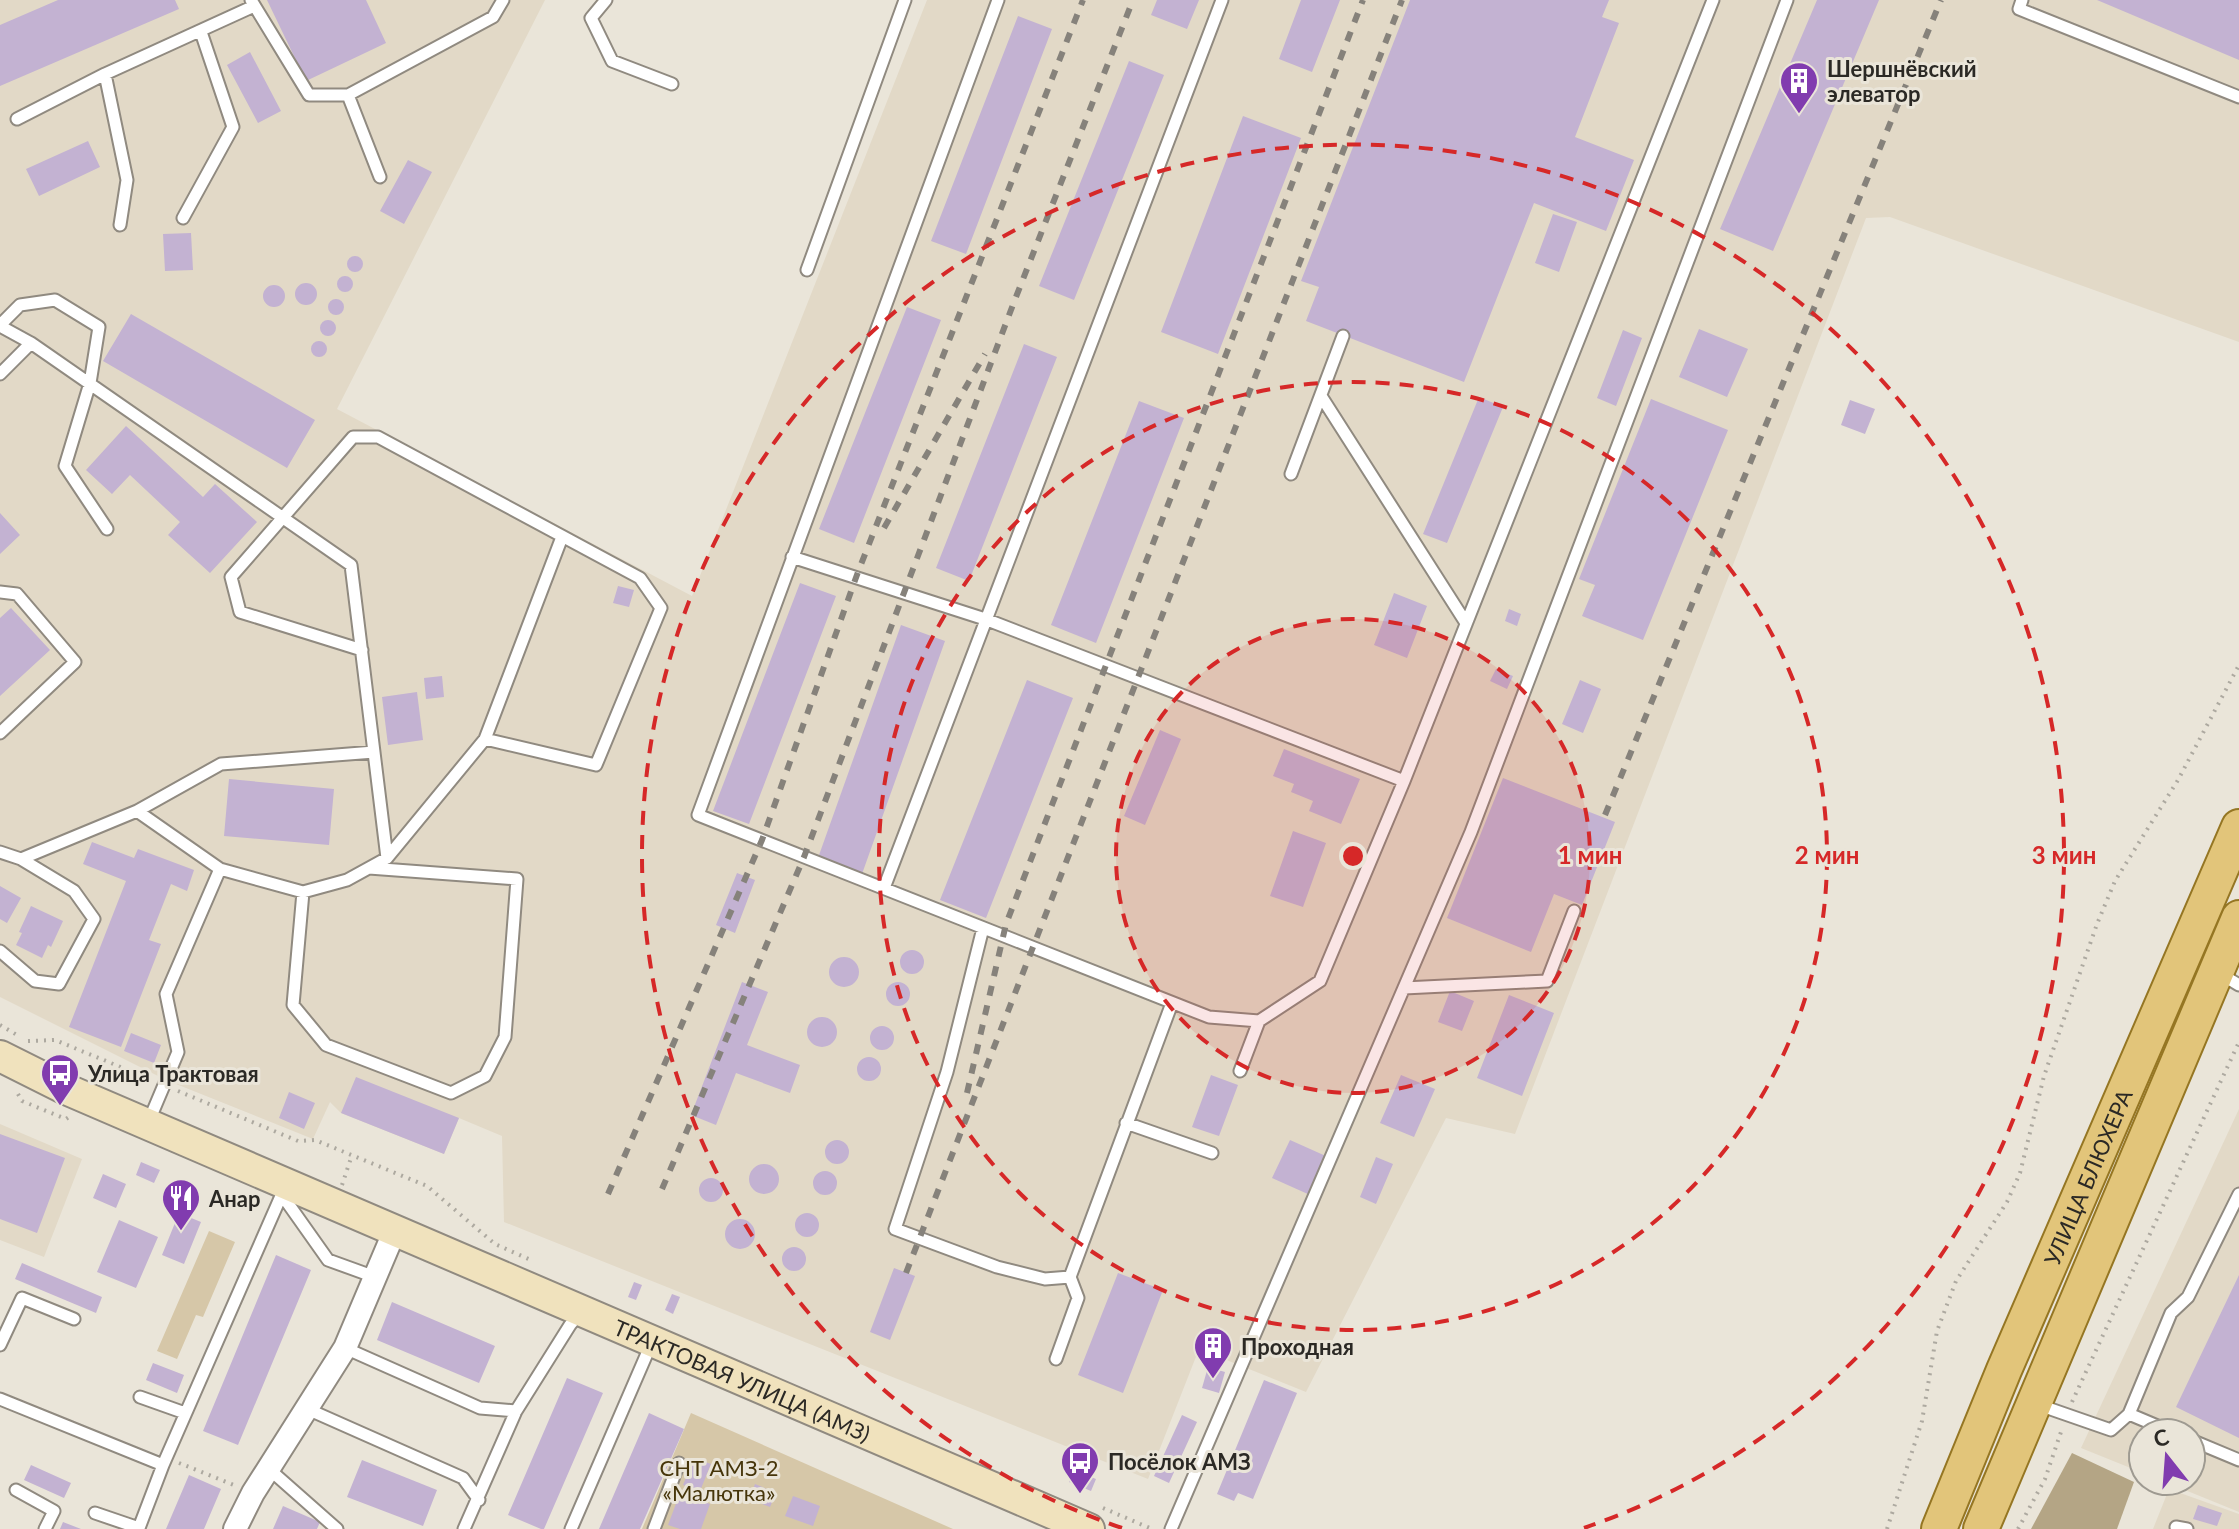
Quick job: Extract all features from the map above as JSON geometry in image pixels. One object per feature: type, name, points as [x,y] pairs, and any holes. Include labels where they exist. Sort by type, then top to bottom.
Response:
[{"type":"main road","name":"УЛИЦА БЛЮХЕРА","points":[[1939,1529],[2004,1370],[2239,827]]},
{"type":"main road","name":"УЛИЦА БЛЮХЕРА","points":[[1981,1529],[2033,1403],[2227,978],[2239,918]]},
{"type":"street","name":"ТРАКТОВАЯ УЛИЦА (АМЗ)","points":[[3,1063],[148,1123],[284,1189],[395,1230],[653,1341],[1091,1516]]},
{"type":"street","points":[[235,1529],[253,1493],[345,1348],[395,1230]]},
{"type":"lane","points":[[17,119],[105,74],[201,32],[252,3],[309,95],[348,95],[493,17],[503,0]]},
{"type":"lane","points":[[606,0],[591,18],[612,61],[672,84]]},
{"type":"lane","points":[[807,270],[905,0]]},
{"type":"lane","points":[[998,0],[698,815],[1209,1017],[1259,1021]]},
{"type":"lane","points":[[884,888],[1222,0]]},
{"type":"lane","points":[[1240,1071],[1259,1021],[1320,981],[1404,781],[1713,0]]},
{"type":"lane","points":[[1171,1529],[1471,832],[1787,0]]},
{"type":"lane","points":[[2022,0],[2019,9],[2239,97]]},
{"type":"lane","points":[[183,218],[233,127],[201,32]]},
{"type":"lane","points":[[105,74],[127,180],[120,225]]},
{"type":"lane","points":[[348,95],[380,177]]},
{"type":"lane","points":[[107,529],[65,466],[90,383],[99,327],[55,300],[20,305],[0,325],[90,383],[351,565],[387,858]]},
{"type":"lane","points":[[1291,474],[1343,336]]},
{"type":"lane","points":[[0,374],[31,343]]},
{"type":"lane","points":[[1321,396],[1466,623]]},
{"type":"lane","points":[[362,650],[240,612],[231,577],[353,437],[378,437],[640,578],[661,608],[596,765],[485,739]]},
{"type":"lane","points":[[137,811],[220,869],[303,892],[347,880],[387,858],[485,739],[562,537]]},
{"type":"lane","points":[[792,557],[985,619],[1404,781]]},
{"type":"lane","points":[[0,592],[17,594],[75,662],[0,733]]},
{"type":"lane","points":[[21,859],[137,811],[221,764],[374,752]]},
{"type":"lane","points":[[0,852],[21,859],[74,891],[94,919],[59,984],[35,981],[0,951]]},
{"type":"lane","points":[[303,892],[293,1005],[326,1045],[451,1093],[485,1076],[505,1037],[517,879],[369,868]]},
{"type":"lane","points":[[148,1123],[178,1052],[166,994],[220,869]]},
{"type":"lane","points":[[1404,988],[1547,981],[1574,911]]},
{"type":"lane","points":[[983,928],[947,1072],[895,1229],[997,1267],[1045,1279],[1070,1277]]},
{"type":"lane","points":[[1056,1359],[1078,1298],[1070,1277],[1172,1003]]},
{"type":"lane","points":[[1126,1123],[1212,1153]]},
{"type":"lane","points":[[284,1189],[328,1260],[375,1277]]},
{"type":"lane","points":[[95,1513],[139,1528],[164,1461],[284,1189]]},
{"type":"lane","points":[[2033,1403],[2111,1430],[2129,1414],[2171,1313],[2188,1297],[2239,1194]]},
{"type":"lane","points":[[0,1345],[22,1298],[74,1319]]},
{"type":"lane","points":[[464,1529],[516,1411],[570,1325],[583,1310]]},
{"type":"lane","points":[[571,1529],[653,1341]]},
{"type":"lane","points":[[345,1348],[480,1408],[516,1411]]},
{"type":"lane","points":[[140,1397],[185,1413]]},
{"type":"lane","points":[[0,1399],[164,1461]]},
{"type":"lane","points":[[305,1408],[463,1478],[479,1500]]},
{"type":"lane","points":[[2129,1414],[2136,1417]]},
{"type":"lane","points":[[2207,1447],[2239,1460]]},
{"type":"lane","points":[[654,1529],[679,1463]]},
{"type":"lane","points":[[269,1469],[337,1529]]},
{"type":"lane","points":[[16,1490],[54,1511],[45,1529]]},
{"type":"path","points":[[1887,1529],[1922,1421],[1937,1331],[1956,1281],[2007,1202],[2020,1173],[2044,1076],[2097,924],[2115,881],[2178,780],[2239,665]]},
{"type":"path","points":[[0,1025],[29,1041],[55,1040],[298,1141],[315,1140],[427,1186],[495,1244],[538,1263]]},
{"type":"path","points":[[2018,1529],[2045,1479],[2066,1416],[2239,1042]]},
{"type":"path","points":[[164,1461],[253,1493]]},
{"type":"path","points":[[1091,1516],[1152,1529]]},
{"type":"shaded area","points":[[0,0],[545,0],[337,409],[692,596],[927,0],[2239,0],[2239,342],[1890,217],[1866,218],[1515,1134],[1446,1118],[1306,1392],[1199,1349],[1148,1479],[504,1222],[502,1136],[459,1118],[444,1154],[341,1113],[330,1102],[313,1139],[166,1080],[0,997]]},
{"type":"shaded area","points":[[2239,1109],[2239,1512],[2202,1497],[2207,1497],[2207,1417],[2127,1417],[2127,1467],[2081,1448]]},
{"type":"shaded area","points":[[0,1124],[82,1159],[44,1257],[0,1240]]},
{"type":"shaded area","points":[[2072,1453],[2127,1479],[2129,1497],[2117,1529],[2031,1529]]},
{"type":"shaded area","points":[[2166,1497],[2191,1497],[2239,1514],[2239,1529],[2153,1529]]},
{"type":"green space","points":[[209,1231],[235,1242],[203,1317],[196,1315],[177,1359],[157,1351]]},
{"type":"green space","name":"СНТ АМЗ-2 «Малютка»","points":[[691,1413],[953,1529],[642,1529]]},
{"type":"building","points":[[58,0],[175,0],[179,9],[0,86],[0,25]]},
{"type":"building","points":[[267,0],[366,0],[386,43],[306,81]]},
{"type":"building","points":[[1157,0],[1199,0],[1187,29],[1151,15]]},
{"type":"building","points":[[1301,0],[1340,0],[1312,72],[1279,59]]},
{"type":"building","points":[[1410,0],[1609,0],[1602,17],[1619,23],[1575,137],[1634,160],[1606,231],[1534,203],[1464,382],[1306,321],[1319,287],[1301,281]]},
{"type":"building","name":"Шершнёвский элеватор","points":[[1817,0],[1879,0],[1773,251],[1720,229]]},
{"type":"building","points":[[2097,0],[2239,0],[2239,60]]},
{"type":"building","points":[[1018,16],[1052,29],[966,254],[931,241]]},
{"type":"building","points":[[250,52],[281,111],[258,123],[227,65]]},
{"type":"building","points":[[1129,61],[1164,75],[1074,300],[1039,286]]},
{"type":"building","points":[[1243,116],[1301,138],[1218,354],[1161,332]]},
{"type":"building","points":[[88,141],[100,167],[39,196],[26,169]]},
{"type":"building","points":[[408,160],[432,172],[404,224],[380,211]]},
{"type":"building","points":[[1553,214],[1577,222],[1559,272],[1535,263]]},
{"type":"building","points":[[191,233],[193,270],[165,271],[163,234]]},
{"type":"building","points":[[355,256],[363,264],[355,272],[347,264]]},
{"type":"building","points":[[345,276],[353,284],[345,292],[337,284]]},
{"type":"building","points":[[306,283],[314,286],[317,294],[314,302],[306,305],[298,302],[295,294],[298,286]]},
{"type":"building","points":[[274,285],[282,288],[285,296],[282,304],[274,307],[266,304],[263,296],[266,288]]},
{"type":"building","points":[[336,299],[344,307],[336,315],[328,307]]},
{"type":"building","points":[[907,307],[941,320],[854,543],[819,529]]},
{"type":"building","points":[[131,314],[315,420],[287,468],[103,361]]},
{"type":"building","points":[[328,320],[336,328],[328,336],[320,328]]},
{"type":"building","points":[[1699,329],[1748,349],[1727,397],[1679,377]]},
{"type":"building","points":[[1623,330],[1642,338],[1616,406],[1597,398]]},
{"type":"building","points":[[319,341],[327,349],[319,357],[311,349]]},
{"type":"building","points":[[1024,344],[1057,357],[969,581],[936,568]]},
{"type":"building","points":[[1479,397],[1503,407],[1447,543],[1423,534]]},
{"type":"building","points":[[1651,399],[1728,430],[1643,640],[1582,616],[1595,585],[1579,579]]},
{"type":"building","points":[[1850,400],[1875,409],[1865,434],[1841,425]]},
{"type":"building","points":[[1139,401],[1184,418],[1096,643],[1051,625]]},
{"type":"building","points":[[126,426],[203,497],[215,484],[257,522],[210,573],[168,535],[180,522],[130,475],[112,494],[86,470]]},
{"type":"building","points":[[0,513],[20,535],[0,554]]},
{"type":"building","points":[[800,583],[836,596],[749,824],[713,811]]},
{"type":"building","points":[[618,586],[634,590],[629,607],[613,603]]},
{"type":"building","points":[[1394,593],[1427,606],[1407,658],[1374,645]]},
{"type":"building","points":[[11,608],[50,650],[0,696],[0,618]]},
{"type":"building","points":[[1509,609],[1521,614],[1517,626],[1505,621]]},
{"type":"building","points":[[901,625],[945,641],[862,874],[818,858]]},
{"type":"building","points":[[1496,669],[1513,676],[1507,689],[1490,681]]},
{"type":"building","points":[[442,676],[444,697],[426,699],[424,678]]},
{"type":"building","points":[[1027,680],[1073,698],[986,918],[940,900]]},
{"type":"building","points":[[1580,680],[1601,689],[1583,733],[1562,724]]},
{"type":"building","points":[[417,692],[423,740],[388,745],[382,697]]},
{"type":"building","points":[[1160,730],[1181,739],[1145,825],[1124,816]]},
{"type":"building","points":[[1284,749],[1360,779],[1341,824],[1309,811],[1313,801],[1291,792],[1294,784],[1273,776]]},
{"type":"building","points":[[1503,778],[1615,822],[1582,905],[1554,894],[1531,952],[1447,918]]},
{"type":"building","points":[[229,779],[334,789],[329,845],[224,836]]},
{"type":"building","points":[[1293,831],[1326,843],[1303,907],[1270,896]]},
{"type":"building","points":[[92,842],[134,858],[138,849],[194,870],[187,891],[171,884],[149,940],[161,944],[121,1047],[69,1027],[126,881],[83,864]]},
{"type":"building","points":[[737,873],[755,880],[735,933],[716,925]]},
{"type":"building","points":[[0,886],[21,898],[7,923],[0,919]]},
{"type":"building","points":[[31,906],[63,921],[42,958],[16,945]]},
{"type":"building","points":[[912,950],[923,957],[924,962],[917,973],[912,974],[901,967],[900,962],[907,951]]},
{"type":"building","points":[[844,957],[855,961],[859,972],[855,983],[844,987],[833,983],[829,972],[833,961]]},
{"type":"building","points":[[742,982],[768,992],[747,1045],[800,1065],[790,1093],[736,1073],[716,1125],[691,1115]]},
{"type":"building","points":[[898,982],[909,989],[910,994],[903,1005],[898,1006],[887,999],[886,994],[893,983]]},
{"type":"building","points":[[1450,991],[1474,1001],[1462,1031],[1438,1022]]},
{"type":"building","points":[[1509,995],[1554,1013],[1522,1096],[1477,1078]]},
{"type":"building","points":[[822,1017],[833,1021],[837,1032],[833,1043],[822,1047],[811,1043],[807,1032],[811,1021]]},
{"type":"building","points":[[882,1026],[893,1033],[894,1038],[887,1049],[882,1050],[871,1043],[870,1038],[877,1027]]},
{"type":"building","points":[[131,1033],[161,1045],[154,1063],[124,1051]]},
{"type":"building","points":[[869,1057],[880,1064],[881,1069],[874,1080],[869,1081],[858,1074],[857,1069],[864,1058]]},
{"type":"building","points":[[1211,1075],[1238,1085],[1219,1136],[1192,1127]]},
{"type":"building","points":[[1401,1075],[1435,1089],[1414,1137],[1380,1123]]},
{"type":"building","points":[[356,1077],[459,1118],[444,1154],[341,1113]]},
{"type":"building","points":[[289,1092],[315,1103],[304,1129],[279,1118]]},
{"type":"building","points":[[0,1134],[65,1158],[37,1233],[0,1219]]},
{"type":"building","points":[[837,1140],[848,1147],[849,1152],[842,1163],[837,1164],[826,1157],[825,1152],[832,1141]]},
{"type":"building","points":[[1290,1140],[1328,1157],[1310,1195],[1272,1178]]},
{"type":"building","points":[[1376,1157],[1393,1164],[1376,1204],[1360,1197]]},
{"type":"building","points":[[141,1162],[160,1170],[154,1183],[136,1175]]},
{"type":"building","points":[[764,1164],[775,1168],[779,1179],[775,1190],[764,1194],[753,1190],[749,1179],[753,1168]]},
{"type":"building","points":[[825,1171],[836,1178],[837,1183],[830,1194],[825,1195],[814,1188],[813,1183],[820,1172]]},
{"type":"building","points":[[103,1174],[126,1184],[116,1208],[93,1198]]},
{"type":"building","points":[[711,1178],[722,1185],[723,1190],[716,1201],[711,1202],[700,1195],[699,1190],[706,1179]]},
{"type":"building","points":[[179,1213],[201,1222],[184,1264],[162,1255]]},
{"type":"building","points":[[807,1213],[818,1220],[819,1225],[812,1236],[807,1237],[796,1230],[795,1225],[802,1214]]},
{"type":"building","points":[[740,1219],[751,1223],[755,1234],[751,1245],[740,1249],[729,1245],[725,1234],[729,1223]]},
{"type":"building","points":[[119,1220],[158,1237],[136,1288],[97,1272]]},
{"type":"building","points":[[794,1247],[805,1254],[806,1259],[799,1270],[794,1271],[783,1264],[782,1259],[789,1248]]},
{"type":"building","points":[[276,1255],[311,1270],[238,1445],[203,1431]]},
{"type":"building","points":[[22,1263],[102,1297],[96,1313],[15,1279]]},
{"type":"building","points":[[894,1268],[915,1276],[890,1340],[870,1332]]},
{"type":"building","points":[[1118,1273],[1163,1290],[1123,1393],[1078,1375]]},
{"type":"building","points":[[2239,1275],[2239,1438],[2207,1422],[2207,1417],[2196,1417],[2176,1407]]},
{"type":"building","points":[[634,1282],[642,1285],[636,1300],[628,1297]]},
{"type":"building","points":[[672,1294],[680,1297],[673,1314],[665,1310]]},
{"type":"building","points":[[392,1302],[495,1346],[479,1383],[377,1340]]},
{"type":"building","points":[[153,1363],[184,1375],[177,1393],[146,1380]]},
{"type":"building","name":"Проходная","points":[[1208,1367],[1225,1372],[1219,1393],[1202,1388]]},
{"type":"building","points":[[567,1378],[603,1393],[544,1529],[541,1529],[508,1515]]},
{"type":"building","points":[[1264,1380],[1297,1393],[1253,1499],[1238,1493],[1234,1501],[1217,1494]]},
{"type":"building","points":[[649,1413],[684,1429],[640,1529],[599,1529]]},
{"type":"building","points":[[1182,1415],[1197,1422],[1169,1483],[1154,1476]]},
{"type":"building","points":[[694,1458],[711,1464],[700,1491],[683,1485]]},
{"type":"building","points":[[362,1460],[437,1490],[423,1526],[347,1497]]},
{"type":"building","points":[[31,1465],[71,1483],[64,1498],[24,1480]]},
{"type":"building","points":[[1074,1470],[1096,1479],[1091,1491],[1069,1482]]},
{"type":"building","points":[[189,1475],[221,1489],[204,1529],[166,1529]]},
{"type":"building","points":[[755,1484],[776,1493],[770,1507],[749,1499]]},
{"type":"building","points":[[680,1493],[710,1504],[701,1529],[680,1529],[668,1525]]},
{"type":"building","points":[[793,1496],[820,1506],[813,1526],[785,1516]]},
{"type":"building","points":[[2198,1505],[2222,1513],[2217,1526],[2193,1519]]},
{"type":"building","points":[[283,1506],[320,1522],[317,1529],[273,1529]]},
{"type":"building","points":[[63,1522],[81,1529],[60,1529]]},
{"type":"railway","points":[[608,1194],[762,840],[858,572],[1083,0]]},
{"type":"railway","points":[[662,1189],[804,857],[1014,302],[1133,0]]},
{"type":"railway","points":[[967,1093],[1006,924],[1363,0]]},
{"type":"railway","points":[[906,1273],[1402,0]]},
{"type":"railway","points":[[1605,815],[1941,0]]},
{"type":"railway","points":[[884,528],[985,354]]},
{"type":"place","name":"Шершнёвский элеватор","points":[[1799,115]]},
{"type":"place","name":"Улица Трактовая","points":[[60,1107]]},
{"type":"place","name":"Анар","points":[[181,1232]]},
{"type":"place","name":"Проходная","points":[[1213,1380]]},
{"type":"place","name":"Посёлок АМЗ","points":[[1080,1495]]}]
